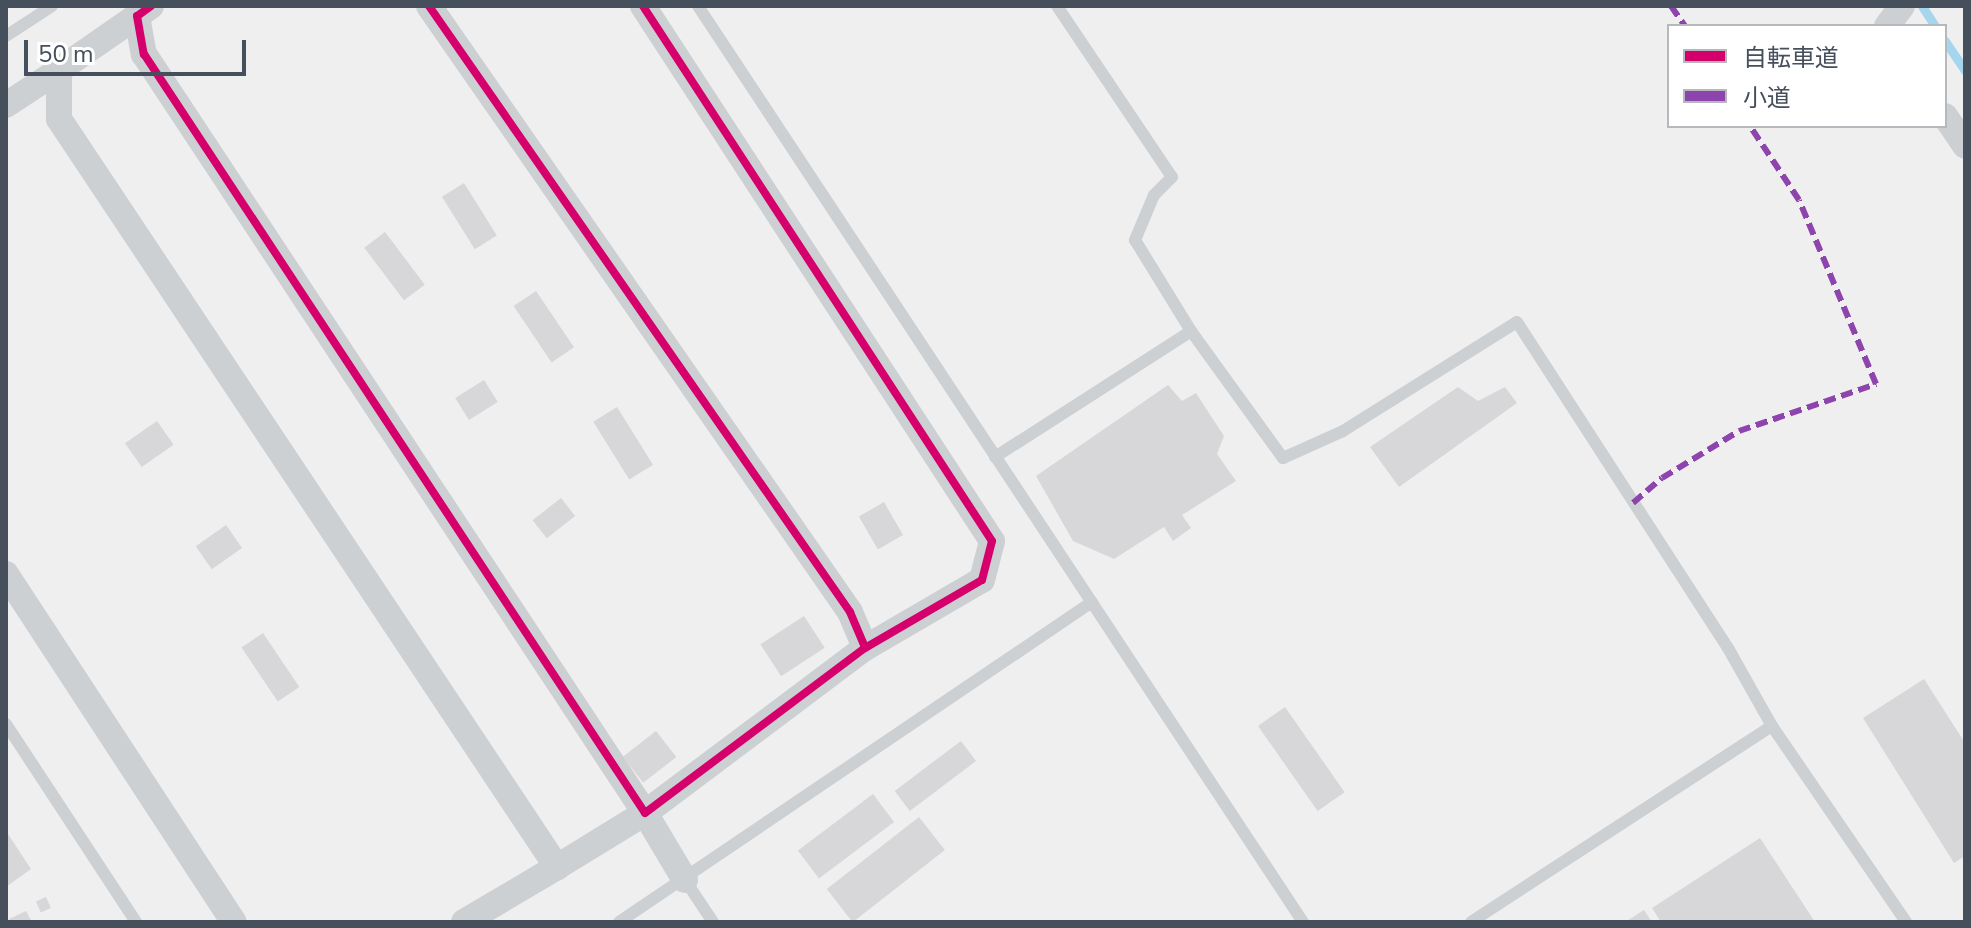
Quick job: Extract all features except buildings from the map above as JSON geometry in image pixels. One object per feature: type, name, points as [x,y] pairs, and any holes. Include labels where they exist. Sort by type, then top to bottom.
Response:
[{"type":"street","points":[[429,6],[850,612],[865,648]]},
{"type":"street","points":[[464,922],[645,813],[865,648],[982,580],[992,541],[643,6]]},
{"type":"street","points":[[1874,6],[1886,24]]},
{"type":"street","points":[[1888,24],[1902,6]]},
{"type":"street","points":[[6,105],[144,11]]},
{"type":"street","points":[[144,11],[144,54],[645,813],[685,880]]},
{"type":"street","points":[[59,70],[59,119],[557,867]]},
{"type":"street","points":[[1947,119],[1965,146]]},
{"type":"street","points":[[6,574],[234,922]]},
{"type":"lane","points":[[6,36],[52,6]]},
{"type":"lane","points":[[698,6],[1303,922]]},
{"type":"lane","points":[[1057,6],[1172,177],[1154,195],[1135,240],[1191,331],[1283,458],[1343,431],[1517,322],[1728,648],[1772,726],[1906,922]]},
{"type":"lane","points":[[995,457],[1191,331]]},
{"type":"lane","points":[[619,922],[1092,602]]},
{"type":"lane","points":[[6,724],[136,922]]},
{"type":"lane","points":[[1471,922],[1772,726]]},
{"type":"lane","points":[[685,880],[713,922]]},
{"type":"waterway","points":[[1922,6],[1934,24]]},
{"type":"waterway","points":[[1947,44],[1965,71]]},
{"type":"marked path","points":[[1671,6],[1684,24]]},
{"type":"marked path","points":[[1633,503],[1662,478],[1739,431],[1876,384],[1799,200],[1751,128]]},
{"type":"cycle path","points":[[151,6],[137,16],[144,54],[645,813],[865,648]]},
{"type":"cycle path","points":[[429,6],[850,612],[865,648],[982,580],[992,541],[643,6]]}]
